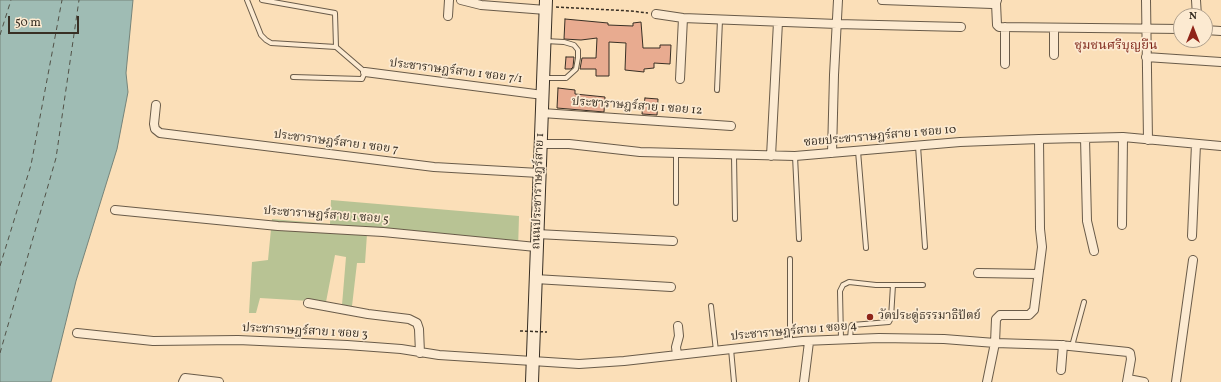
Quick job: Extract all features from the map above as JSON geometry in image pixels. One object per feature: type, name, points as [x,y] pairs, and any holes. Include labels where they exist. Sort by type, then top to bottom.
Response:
[{"type":"main road","name":"ถนนประชาราษฎร์สาย 1","points":[[532,381],[546,6]]},
{"type":"street","points":[[448,16],[449,0]]},
{"type":"street","points":[[461,0],[481,5],[546,6]]},
{"type":"street","points":[[832,153],[838,0]]},
{"type":"street","points":[[882,0],[992,4],[997,2],[997,25],[1000,27],[1173,29]]},
{"type":"street","points":[[1146,0],[1148,140]]},
{"type":"street","points":[[656,14],[683,18],[961,27]]},
{"type":"street","points":[[680,79],[683,18]]},
{"type":"street","points":[[771,156],[778,22]]},
{"type":"street","points":[[1005,27],[1005,64]]},
{"type":"street","points":[[1054,28],[1054,55]]},
{"type":"street","points":[[1146,57],[1221,62]]},
{"type":"street","name":"ประชาราษฎร์สาย 1 ซอย 7/1","points":[[365,72],[543,95]]},
{"type":"street","name":"ประชาราษฎร์สาย 1 ซอย 7","points":[[156,105],[154,124],[155,129],[160,133],[434,167],[539,173]]},
{"type":"street","name":"ประชาราษฎร์สาย 1 ซอย 12","points":[[542,113],[731,126]]},
{"type":"street","points":[[1122,225],[1123,137]]},
{"type":"street","name":"ซอยประชาราษฎร์สาย 1 ซอย 10","points":[[541,144],[569,144],[640,152],[771,156],[795,156],[918,146],[1039,139],[1123,137],[1221,146]]},
{"type":"street","points":[[1085,138],[1087,221],[1094,251]]},
{"type":"street","points":[[987,382],[995,343],[996,319],[1000,315],[1029,315],[1034,310],[1042,247],[1039,139]]},
{"type":"street","points":[[1192,236],[1196,144]]},
{"type":"street","name":"ประชาราษฎร์สาย 1 ซอย 5","points":[[115,210],[278,226],[383,232],[536,247]]},
{"type":"street","points":[[537,234],[673,241]]},
{"type":"street","points":[[1176,382],[1193,260]]},
{"type":"street","points":[[978,274],[1038,274]]},
{"type":"street","points":[[535,279],[672,287]]},
{"type":"street","points":[[308,303],[368,314],[409,318],[417,323],[419,329],[420,353]]},
{"type":"street","points":[[677,355],[676,347],[679,336],[678,326]]},
{"type":"street","name":"ประชาราษฎร์สาย 1 ซอย 3","points":[[77,333],[153,341],[238,340],[347,345],[401,349],[420,353],[532,361]]},
{"type":"street","name":"ประชาราษฎร์สาย 1 ซอย 4","points":[[532,361],[579,364],[841,339],[929,339],[1063,345],[1130,353],[1131,359],[1128,381]]},
{"type":"street","points":[[804,382],[810,342]]},
{"type":"street","points":[[1061,370],[1063,345]]},
{"type":"street","points":[[183,382],[185,378],[219,382]]},
{"type":"street","points":[[1128,381],[1144,382]]},
{"type":"lane","points":[[247,0],[261,35],[271,44],[336,47],[365,72],[362,79],[293,77]]},
{"type":"lane","points":[[262,0],[335,13],[336,47]]},
{"type":"lane","points":[[717,90],[720,19]]},
{"type":"lane","points":[[543,78],[566,78],[576,69],[578,58],[578,50],[574,46],[564,42],[545,41]]},
{"type":"lane","points":[[918,146],[925,247]]},
{"type":"lane","points":[[858,151],[866,248]]},
{"type":"lane","points":[[676,152],[676,203]]},
{"type":"lane","points":[[734,155],[735,219]]},
{"type":"lane","points":[[795,156],[799,239]]},
{"type":"lane","points":[[790,259],[790,343]]},
{"type":"lane","points":[[841,339],[840,291],[843,285],[849,282],[876,285],[923,285]]},
{"type":"lane","points":[[850,339],[852,325],[889,322],[891,319],[893,285]]},
{"type":"lane","points":[[1072,346],[1084,302]]},
{"type":"lane","points":[[711,306],[716,351]]},
{"type":"lane","points":[[731,349],[734,382]]},
{"type":"path","points":[[546,6],[631,10],[656,14]]},
{"type":"path","points":[[520,331],[547,332]]},
{"type":"green space","points":[[331,200],[519,216],[518,250],[367,234],[365,263],[357,263],[352,306],[342,305],[346,257],[335,255],[326,302],[260,298],[256,313],[249,313],[252,262],[268,260],[272,219],[330,224]]},
{"type":"water","points":[[0,0],[133,0],[126,73],[128,92],[117,149],[76,281],[51,382],[0,382]]},
{"type":"building","points":[[565,19],[608,23],[608,25],[633,26],[633,23],[641,22],[643,48],[660,48],[660,45],[671,45],[670,64],[654,63],[654,68],[644,69],[644,72],[625,70],[626,43],[609,42],[609,76],[596,76],[596,69],[580,69],[582,58],[596,58],[597,38],[581,40],[564,39]]},
{"type":"building","points":[[566,57],[574,57],[573,67],[571,69],[565,69]]},
{"type":"building","points":[[558,88],[575,90],[575,94],[605,97],[604,112],[557,108]]},
{"type":"building","points":[[645,98],[658,99],[657,115],[642,114]]},
{"type":"ferry route","points":[[0,35],[11,0]]},
{"type":"ferry route","points":[[0,266],[31,165],[62,0]]},
{"type":"ferry route","points":[[0,353],[56,158],[79,0]]},
{"type":"place","name":"วัดประดู่ธรรมาธิปัตย์","points":[[870,317]]},
{"type":"district","name":"ชุมชนศรีบุญยืน","points":[[1116,47]]}]
